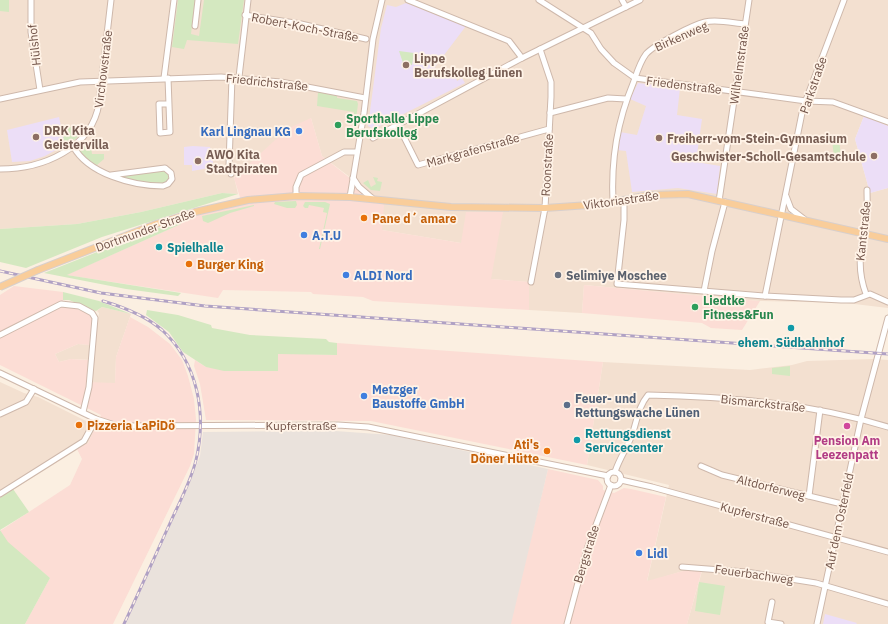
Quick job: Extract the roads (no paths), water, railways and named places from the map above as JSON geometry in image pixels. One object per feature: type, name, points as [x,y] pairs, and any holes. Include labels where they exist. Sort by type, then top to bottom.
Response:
[{"type":"main road","name":"Viktoriastraße","points":[[350,197],[450,207],[545,208],[613,203],[650,195],[675,194],[722,201],[888,239]]},
{"type":"main road","name":"Dortmunder Straße","points":[[0,287],[38,270],[156,224],[195,212],[248,200],[296,196],[350,197]]},
{"type":"street","name":"Hülshof","points":[[32,0],[31,36],[40,90]]},
{"type":"street","name":"Virchowstraße","points":[[0,169],[23,168],[45,163],[73,146],[86,134],[94,122],[98,110],[111,0]]},
{"type":"street","points":[[169,104],[159,104],[160,133],[170,132],[169,104],[166,78],[174,0]]},
{"type":"street","points":[[195,26],[198,0]]},
{"type":"street","points":[[239,77],[245,15],[248,0]]},
{"type":"street","points":[[350,197],[373,39],[382,0]]},
{"type":"street","points":[[408,0],[509,41],[522,58]]},
{"type":"street","name":"Friedenstraße","points":[[539,0],[591,33],[614,63],[635,78],[806,101],[833,102],[888,122]]},
{"type":"street","points":[[622,0],[626,7]]},
{"type":"street","points":[[373,138],[522,58],[640,0]]},
{"type":"street","name":"Wilhelmstraße","points":[[704,291],[722,201],[735,91],[749,0]]},
{"type":"street","name":"Parkstraße","points":[[765,296],[806,101],[844,0]]},
{"type":"street","name":"Robert-Koch-Straße","points":[[245,15],[301,24],[366,39]]},
{"type":"street","name":"Birkenweg","points":[[613,203],[612,171],[616,133],[626,98],[639,66],[646,54],[665,40],[705,22],[745,24]]},
{"type":"street","name":"Roonstraße","points":[[531,282],[545,208],[550,113],[551,82],[540,49]]},
{"type":"street","name":"Friedrichstraße","points":[[0,99],[80,82],[232,77],[300,84],[365,98]]},
{"type":"street","points":[[230,174],[229,164],[232,77]]},
{"type":"street","points":[[550,113],[608,98],[626,98]]},
{"type":"street","name":"Markgrafenstraße","points":[[398,124],[418,165],[548,129]]},
{"type":"street","points":[[73,146],[85,162],[111,175],[126,181],[153,186],[168,184],[172,179],[171,173],[165,168],[111,175]]},
{"type":"street","points":[[296,196],[296,187],[301,175],[335,157],[350,151],[357,152]]},
{"type":"street","points":[[353,178],[359,187],[373,199]]},
{"type":"street","name":"Kantstraße","points":[[866,190],[867,209],[859,261],[862,284],[866,294]]},
{"type":"street","points":[[786,195],[791,208],[806,220]]},
{"type":"street","points":[[624,200],[617,284],[765,296],[847,300],[858,298],[866,294],[873,294],[888,302]]},
{"type":"street","points":[[0,335],[61,304],[75,305],[92,312],[95,318],[89,384],[83,412]]},
{"type":"street","points":[[861,418],[888,318]]},
{"type":"street","name":"Kupferstraße","points":[[0,373],[96,419],[123,426],[338,425],[368,427],[608,476]]},
{"type":"street","points":[[0,414],[26,402],[34,389]]},
{"type":"street","name":"Bismarckstraße","points":[[615,472],[620,457],[632,436],[641,404],[648,395],[707,397],[820,410],[861,418],[888,427]]},
{"type":"street","points":[[809,496],[820,410]]},
{"type":"street","name":"Auf dem Osterfeld","points":[[817,624],[861,418]]},
{"type":"street","points":[[0,494],[84,441],[96,419]]},
{"type":"street","name":"Altdorferweg","points":[[701,466],[722,475],[842,504]]},
{"type":"street","points":[[615,472],[620,475],[621,480],[617,485],[610,485],[607,480],[608,476],[615,472]]},
{"type":"street","name":"Kupferstraße","points":[[621,480],[652,487],[888,552]]},
{"type":"street","name":"Bergstraße","points":[[567,624],[587,549],[610,485]]},
{"type":"street","name":"Feuerbachweg","points":[[682,567],[746,572],[825,586],[888,604]]},
{"type":"street","points":[[772,602],[768,622],[773,624],[781,624]]},
{"type":"railway","points":[[0,271],[101,293],[205,306],[888,354]]},
{"type":"railway","points":[[103,301],[126,309],[149,320],[162,330],[174,343],[184,358],[191,374],[197,390],[200,407],[199,443],[191,476],[124,624]]},
{"type":"place","name":"Lippe Berufskolleg Lünen","points":[[406,65]]},
{"type":"place","name":"Sporthalle Lippe Berufskolleg","points":[[338,125]]},
{"type":"place","name":"Karl Lingnau KG","points":[[299,131]]},
{"type":"place","name":"DRK Kita Geistervilla","points":[[36,137]]},
{"type":"place","name":"Freiherr-vom-Stein-Gymnasium","points":[[659,138]]},
{"type":"place","name":"Geschwister-Scholl-Gesamtschule","points":[[874,156]]},
{"type":"place","name":"AWO Kita Stadtpiraten","points":[[198,161]]},
{"type":"place","name":"Pane d´ amare","points":[[364,218]]},
{"type":"place","name":"A.T.U","points":[[304,235]]},
{"type":"place","name":"Spielhalle","points":[[159,247]]},
{"type":"place","name":"Burger King","points":[[189,264]]},
{"type":"place","name":"ALDI Nord","points":[[346,275]]},
{"type":"place","name":"Selimiye Moschee","points":[[558,275]]},
{"type":"place","name":"Liedtke Fitness&Fun","points":[[695,307]]},
{"type":"place","name":"ehem. Südbahnhof","points":[[791,328]]},
{"type":"place","name":"Metzger Baustoffe GmbH","points":[[364,396]]},
{"type":"place","name":"Feuer- und Rettungswache Lünen","points":[[567,405]]},
{"type":"place","name":"Pizzeria LaPiDö","points":[[79,425]]},
{"type":"place","name":"Pension Am Leezenpatt","points":[[847,426]]},
{"type":"place","name":"Rettungsdienst Servicecenter","points":[[577,440]]},
{"type":"place","name":"Ati's Döner Hütte","points":[[547,451]]},
{"type":"place","name":"Lidl","points":[[639,553]]}]
